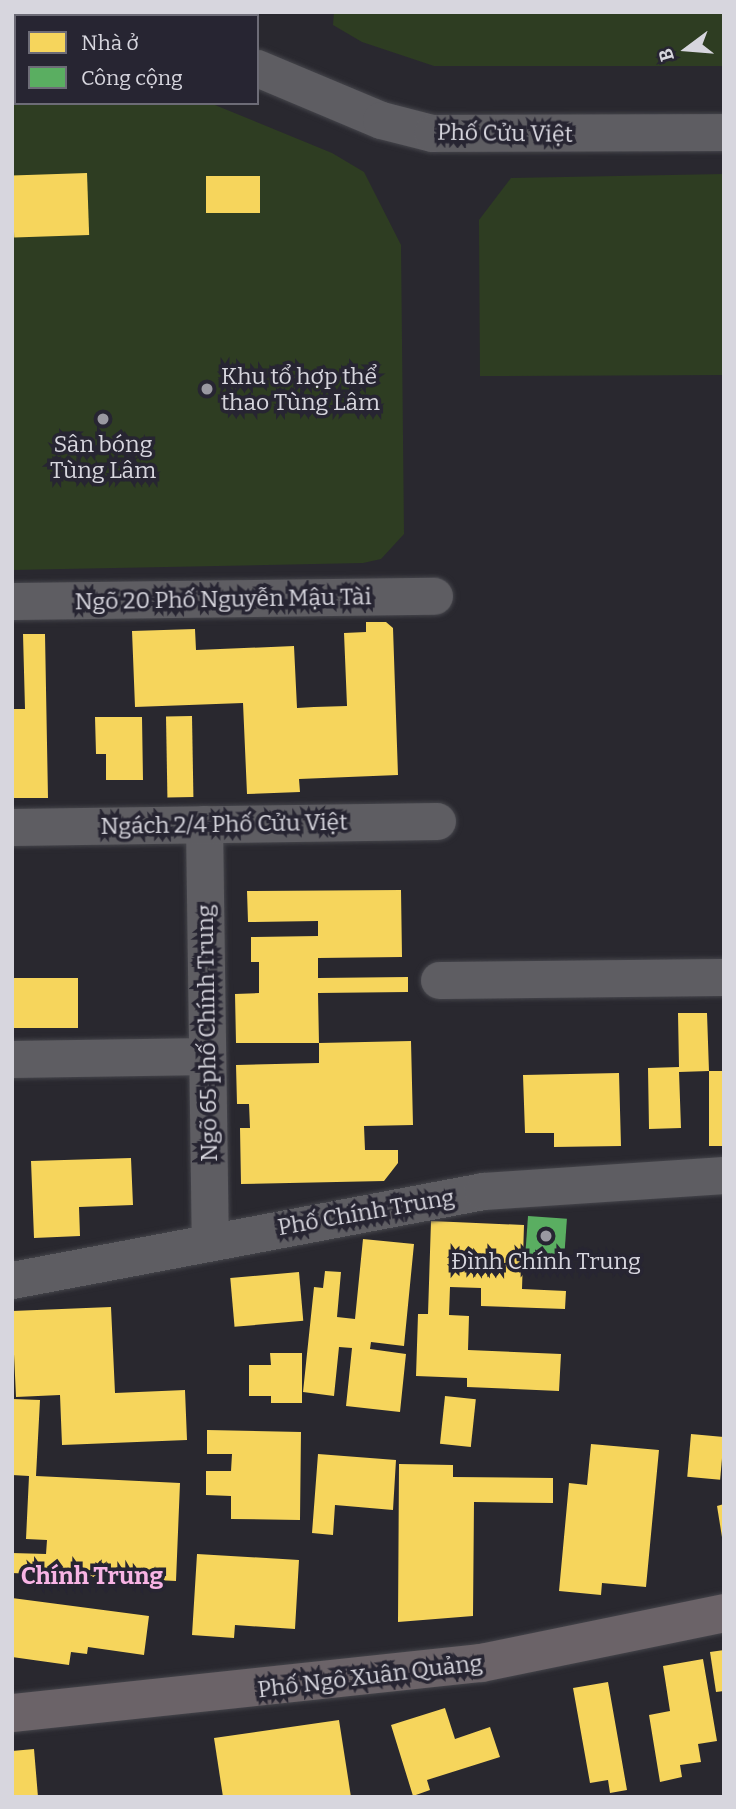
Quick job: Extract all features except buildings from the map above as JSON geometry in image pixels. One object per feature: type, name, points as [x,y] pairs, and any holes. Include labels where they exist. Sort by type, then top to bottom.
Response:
[{"type":"main road","name":"Phố Ngô Xuân Quảng","points":[[12,1713],[481,1663],[724,1613]]},
{"type":"street","name":"Phố Cửu Việt","points":[[259,69],[381,120],[432,133],[724,132]]},
{"type":"street","name":"Ngõ 20 Phố Nguyễn Mậu Tài","points":[[12,601],[434,596]]},
{"type":"street","name":"Ngách 2/4 Phố Cửu Việt","points":[[12,827],[437,821]]},
{"type":"street","name":"Ngõ 65 phố Chính Trung","points":[[204,824],[210,1241]]},
{"type":"street","points":[[439,981],[724,977]]},
{"type":"street","points":[[12,1059],[207,1056]]},
{"type":"street","name":"Phố Chính Trung","points":[[12,1280],[483,1191],[724,1175]]},
{"type":"green space","points":[[334,12],[724,12],[724,66],[434,66],[362,42],[333,25]]},
{"type":"green space","name":"Khu tổ hợp thể thao Tùng Lâm","points":[[12,22],[14,105],[215,105],[332,153],[364,172],[401,245],[404,534],[381,559],[363,563],[12,570]]},
{"type":"green space","points":[[724,174],[724,375],[480,376],[479,220],[511,178]]},
{"type":"place","name":"Khu tổ hợp thể thao Tùng Lâm","points":[[207,389]]},
{"type":"place","name":"Sân bóng Tùng Lâm","points":[[103,419]]},
{"type":"place","name":"Đình Chính Trung","points":[[546,1236]]},
{"type":"district","name":"Chính Trung","points":[[92,1577]]}]
